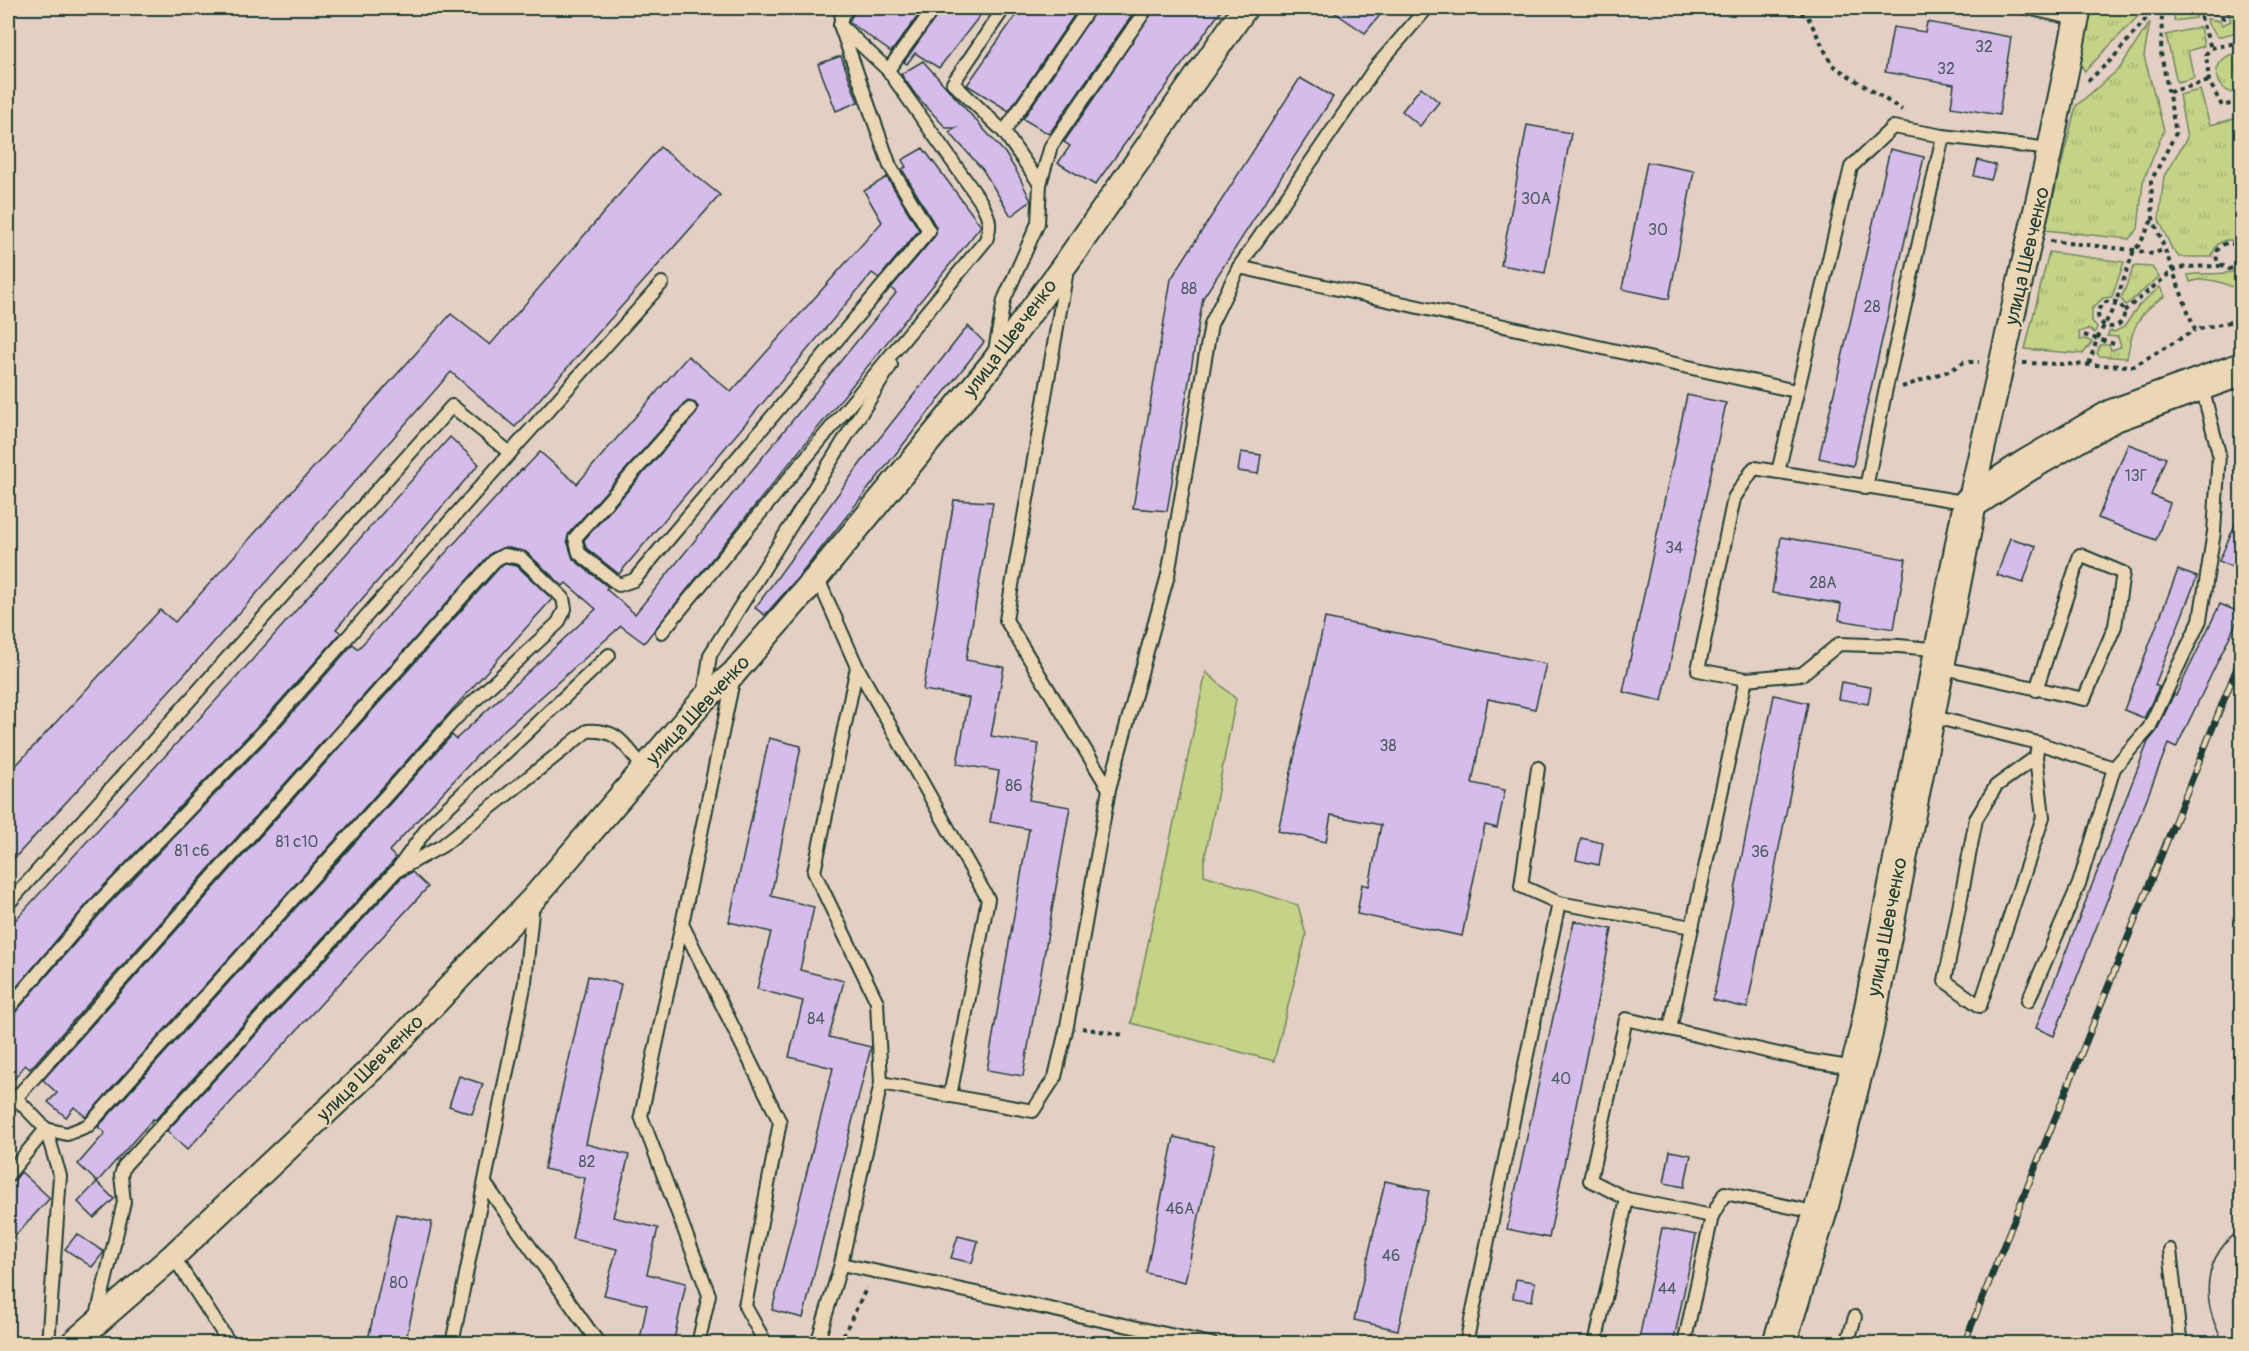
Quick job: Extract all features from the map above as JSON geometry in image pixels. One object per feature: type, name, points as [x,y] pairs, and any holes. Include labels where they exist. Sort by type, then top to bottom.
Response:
[{"type":"street","name":"улица Шевченко","points":[[72,1344],[173,1256],[381,1060],[533,899],[704,699],[734,673],[817,577],[993,363],[1245,8]]},
{"type":"street","name":"улица Шевченко","points":[[1779,1344],[1820,1213],[1868,1023],[1970,503],[2003,363],[2078,13]]},
{"type":"street","points":[[1970,503],[2026,466],[2112,416],[2241,369]]},
{"type":"lane","points":[[690,409],[575,538],[579,553],[619,585],[634,580],[929,231],[890,166],[840,25],[848,8]]},
{"type":"lane","points":[[888,70],[934,8]]},
{"type":"lane","points":[[1004,8],[953,82],[1004,132],[1040,184]]},
{"type":"lane","points":[[1004,132],[1089,8]]},
{"type":"lane","points":[[993,363],[1004,300],[1038,223],[1040,184],[1051,146],[1147,8]]},
{"type":"lane","points":[[880,1083],[1033,1112],[1055,1077],[1067,1026],[1109,789],[1168,575],[1211,324],[1239,267],[1375,68],[1427,8]]},
{"type":"lane","points":[[2027,8],[2078,13]]},
{"type":"lane","points":[[662,633],[986,240],[990,227],[989,218],[981,202],[888,70],[840,25]]},
{"type":"lane","points":[[1778,472],[1851,167],[1893,127],[1943,136],[2050,149]]},
{"type":"lane","points":[[1866,488],[1943,136]]},
{"type":"lane","points":[[1069,259],[1006,620],[1109,789]]},
{"type":"lane","points":[[1239,267],[1796,391]]},
{"type":"lane","points":[[8,1009],[100,900],[271,723],[662,283]]},
{"type":"lane","points":[[704,699],[710,655],[914,328]]},
{"type":"lane","points":[[2028,1001],[2079,884],[2114,768],[2149,728],[2200,620],[2214,532],[2219,454],[2201,383]]},
{"type":"lane","points":[[8,904],[452,406],[510,453]]},
{"type":"lane","points":[[1970,503],[1866,488],[1754,468],[1734,498],[1698,670],[1746,678],[1802,674],[1839,644],[1899,646],[2036,690],[2084,699],[2115,626],[2123,573],[2080,555],[2036,690]]},
{"type":"lane","points":[[8,1108],[495,560],[504,555],[521,558],[563,598],[565,609],[558,623],[457,717],[89,1125],[67,1134],[46,1129]]},
{"type":"lane","points":[[817,577],[857,667],[988,899],[950,1096]]},
{"type":"lane","points":[[96,1323],[123,1202],[121,1175],[124,1166],[396,871],[431,823],[609,655]]},
{"type":"lane","points":[[818,1344],[841,1264],[880,1083],[877,1002],[814,872],[857,667]]},
{"type":"lane","points":[[698,1344],[709,1295],[641,1116],[734,673]]},
{"type":"lane","points":[[1670,1029],[1746,678]]},
{"type":"lane","points":[[1929,715],[2038,743],[2114,768]]},
{"type":"lane","points":[[396,871],[442,846],[586,731],[603,730],[613,734],[644,768]]},
{"type":"lane","points":[[2036,757],[1996,786],[1976,819],[1945,981],[1980,1006],[2043,817],[2036,757],[2038,743]]},
{"type":"lane","points":[[1538,768],[1521,886],[1558,903],[1692,927]]},
{"type":"lane","points":[[452,1344],[486,1185],[525,982],[533,899]]},
{"type":"lane","points":[[1466,1344],[1558,903]]},
{"type":"lane","points":[[682,924],[780,1122],[745,1306],[766,1344]]},
{"type":"lane","points":[[1712,1216],[1627,1199],[1590,1180],[1626,1019],[1805,1060],[1856,1069]]},
{"type":"lane","points":[[16,1098],[46,1129],[60,1176],[48,1344]]},
{"type":"lane","points":[[8,1175],[46,1129]]},
{"type":"lane","points":[[486,1185],[599,1344]]},
{"type":"lane","points":[[1684,1344],[1712,1216],[1725,1193],[1820,1213]]},
{"type":"lane","points":[[1595,1344],[1627,1199]]},
{"type":"lane","points":[[2170,1250],[2180,1338],[2184,1344]]},
{"type":"lane","points":[[173,1256],[230,1344]]},
{"type":"lane","points":[[841,1264],[1185,1341],[1212,1344]]},
{"type":"lane","points":[[1847,1344],[1855,1317]]},
{"type":"lane","points":[[218,1344],[222,1330]]},
{"type":"path","points":[[1774,8],[1807,15],[1832,65],[1899,110],[1911,111]]},
{"type":"path","points":[[2088,81],[2113,58],[2155,8]]},
{"type":"path","points":[[2164,8],[2161,53],[2176,133],[2151,181],[2153,218],[2195,330]]},
{"type":"path","points":[[2211,48],[2201,20],[2205,8],[2224,18],[2230,8]]},
{"type":"path","points":[[2241,42],[2211,48],[2206,54],[2209,81],[2222,106],[2241,101]]},
{"type":"path","points":[[2169,92],[2209,81]]},
{"type":"path","points":[[2089,364],[2097,339],[2106,326],[2116,302],[2134,250],[2140,244],[2153,218]]},
{"type":"path","points":[[2030,238],[2153,254],[2165,249]]},
{"type":"path","points":[[2220,266],[2216,254],[2223,244],[2232,243],[2241,250]]},
{"type":"path","points":[[2124,311],[2174,270],[2184,267],[2220,266],[2233,269],[2241,261]]},
{"type":"path","points":[[2107,301],[2116,302],[2123,307],[2124,311],[2123,319],[2118,325],[2106,326],[2099,320],[2100,306],[2107,301]]},
{"type":"path","points":[[1885,393],[1964,362],[2134,366],[2195,330],[2241,319]]},
{"type":"path","points":[[2084,335],[2114,344]]},
{"type":"path","points":[[1067,1026],[1124,1035]]},
{"type":"path","points":[[839,1344],[866,1287],[877,1289]]},
{"type":"green space","points":[[2092,8],[2146,8],[2085,71],[2079,63]]},
{"type":"green space","points":[[2175,8],[2197,8],[2196,18],[2174,21]]},
{"type":"green space","points":[[2233,8],[2241,13],[2241,31],[2218,37],[2207,19],[2220,21],[2222,25],[2231,21],[2229,15]]},
{"type":"green space","points":[[2150,22],[2144,56],[2164,130],[2143,182],[2138,229],[2129,239],[2045,230],[2076,106],[2120,68]]},
{"type":"green space","points":[[2200,27],[2204,46],[2188,51],[2194,78],[2177,82],[2166,35]]},
{"type":"green space","points":[[2235,53],[2241,54],[2242,93],[2224,89],[2217,77],[2220,63]]},
{"type":"green space","points":[[2200,90],[2210,125],[2241,117],[2241,245],[2227,240],[2216,247],[2212,257],[2179,257],[2172,249],[2159,220],[2164,176],[2187,138],[2179,95]]},
{"type":"green space","points":[[2049,252],[2124,262],[2112,297],[2103,298],[2092,309],[2092,321],[2097,327],[2095,333],[2088,329],[2079,332],[2080,340],[2085,339],[2092,342],[2083,354],[2025,349]]},
{"type":"green space","points":[[2134,266],[2152,267],[2159,277],[2126,305],[2121,299]]},
{"type":"green space","points":[[2241,268],[2241,291],[2210,280],[2190,282],[2188,275],[2223,273]]},
{"type":"green space","points":[[2160,287],[2165,296],[2142,315],[2134,329],[2127,358],[2099,356],[2097,353],[2100,345],[2109,345],[2111,350],[2121,347],[2118,337],[2107,336],[2110,331],[2114,332],[2124,327],[2139,305]]},
{"type":"green space","points":[[1206,672],[1236,699],[1204,862],[1204,875],[1298,905],[1306,935],[1274,1061],[1131,1023]]},
{"type":"building","points":[[856,8],[924,8],[891,52],[849,22]]},
{"type":"building","points":[[942,8],[986,8],[939,68],[915,53],[907,64],[904,62]]},
{"type":"building","points":[[1021,8],[1079,8],[1009,111],[967,85]]},
{"type":"building","points":[[1097,8],[1137,8],[1049,134],[1023,119]]},
{"type":"building","points":[[1155,8],[1223,8],[1095,185],[1058,163],[1070,146],[1064,142]]},
{"type":"building","points":[[1328,8],[1386,8],[1365,33]]},
{"type":"building","points":[[1927,22],[2011,37],[1999,115],[1951,107],[1954,84],[1885,72],[1893,27],[1925,32]]},
{"type":"building","points":[[841,56],[858,102],[836,111],[818,64]]},
{"type":"building","points":[[923,61],[1005,153],[1017,172],[1031,201],[1011,216],[983,170],[949,132],[956,128],[946,128],[915,94],[901,74]]},
{"type":"building","points":[[1300,78],[1333,97],[1203,298],[1167,511],[1133,508],[1171,279]]},
{"type":"building","points":[[1421,87],[1439,102],[1420,126],[1402,111]]},
{"type":"building","points":[[1527,125],[1571,133],[1545,273],[1501,265]]},
{"type":"building","points":[[660,147],[720,195],[515,427],[451,372],[206,651],[8,865],[8,774],[160,610],[175,622],[451,314],[490,345]]},
{"type":"building","points":[[923,148],[981,226],[644,643],[621,626],[484,748],[389,851],[396,858],[391,864],[97,1182],[78,1164],[105,1133],[98,1127],[452,735],[456,739],[596,609],[566,583],[563,586],[526,552],[505,547],[491,553],[30,1069],[25,1065],[8,1087],[8,1017],[14,1014],[106,907],[277,730],[353,644],[358,649],[540,452],[577,484],[688,356],[731,392],[882,222],[864,191],[887,177],[919,230],[879,278],[872,273],[619,574],[586,548],[584,540],[696,414],[698,407],[695,403],[688,401],[684,404],[569,533],[567,540],[573,559],[608,587],[606,589],[635,614],[896,293],[891,288],[935,236],[936,227],[902,169],[906,167],[902,160]]},
{"type":"building","points":[[1890,149],[1924,157],[1853,466],[1819,458]]},
{"type":"building","points":[[1978,160],[1996,165],[1991,180],[1974,176]]},
{"type":"building","points":[[1647,162],[1694,171],[1669,299],[1622,289]]},
{"type":"building","points":[[968,326],[984,342],[801,574],[765,615],[755,608],[871,449]]},
{"type":"building","points":[[1687,395],[1726,403],[1662,701],[1623,692]]},
{"type":"building","points":[[450,437],[479,464],[336,629],[341,633],[265,718],[94,896],[8,997],[8,928],[229,686]]},
{"type":"building","points":[[2128,444],[2166,458],[2151,495],[2170,503],[2156,540],[2098,518]]},
{"type":"building","points":[[1241,452],[1261,455],[1258,474],[1238,471]]},
{"type":"building","points":[[954,500],[993,502],[966,660],[1004,667],[991,736],[1039,744],[1029,800],[1070,807],[1023,1076],[987,1070],[1029,829],[990,822],[999,771],[957,764],[969,698],[923,690]]},
{"type":"building","points":[[2241,511],[2241,571],[2219,561]]},
{"type":"building","points":[[1781,537],[1906,559],[1894,629],[1839,620],[1841,604],[1772,593]]},
{"type":"building","points":[[2010,538],[2036,546],[2023,583],[1997,575]]},
{"type":"building","points":[[505,564],[517,566],[552,599],[86,1117],[74,1107],[66,1117],[48,1102],[57,1093],[43,1080]]},
{"type":"building","points":[[2178,570],[2197,577],[2155,685],[2159,687],[2144,718],[2124,710]]},
{"type":"building","points":[[2220,604],[2241,613],[2176,748],[2168,744],[2054,1036],[2036,1028],[2148,742],[2156,732],[2174,694],[2176,695]]},
{"type":"building","points":[[1325,618],[1546,664],[1535,709],[1488,699],[1472,783],[1505,790],[1497,828],[1485,825],[1462,936],[1357,914],[1362,884],[1369,886],[1381,825],[1331,815],[1326,842],[1278,831]]},
{"type":"building","points":[[1841,682],[1871,687],[1868,704],[1838,699]]},
{"type":"building","points":[[1774,695],[1808,703],[1747,1008],[1713,1000]]},
{"type":"building","points":[[769,738],[801,746],[771,896],[814,907],[800,970],[844,981],[829,1037],[871,1047],[803,1318],[772,1310],[833,1068],[789,1057],[803,1001],[757,989],[771,932],[729,922]]},
{"type":"building","points":[[1581,838],[1603,843],[1599,865],[1576,860]]},
{"type":"building","points":[[412,872],[428,887],[187,1150],[167,1131],[401,878]]},
{"type":"building","points":[[1574,921],[1612,929],[1549,1238],[1507,1229]]},
{"type":"building","points":[[588,976],[621,984],[586,1144],[629,1155],[613,1217],[658,1228],[647,1274],[686,1283],[673,1344],[639,1344],[647,1305],[604,1295],[617,1249],[572,1239],[585,1178],[544,1169]]},
{"type":"building","points":[[459,1076],[483,1084],[472,1114],[449,1106]]},
{"type":"building","points":[[1174,1137],[1214,1146],[1185,1282],[1146,1273]]},
{"type":"building","points":[[1670,1151],[1691,1155],[1684,1187],[1664,1183]]},
{"type":"building","points":[[21,1172],[50,1198],[8,1243],[8,1183],[14,1181]]},
{"type":"building","points":[[1385,1181],[1429,1191],[1398,1330],[1354,1320]]},
{"type":"building","points":[[97,1182],[114,1199],[94,1218],[78,1202]]},
{"type":"building","points":[[396,1214],[432,1222],[405,1344],[367,1344]]},
{"type":"building","points":[[1662,1228],[1696,1235],[1673,1344],[1638,1344]]},
{"type":"building","points":[[77,1234],[104,1252],[92,1267],[65,1249]]},
{"type":"building","points":[[958,1236],[978,1241],[972,1263],[951,1258]]},
{"type":"building","points":[[1516,1279],[1535,1282],[1532,1301],[1513,1298]]},
{"type":"tram line","points":[[2225,1344],[2211,1313],[2209,1282],[2212,1267],[2219,1253],[2228,1240],[2242,1229]]},
{"type":"railway","points":[[1964,1344],[2242,655]]}]
